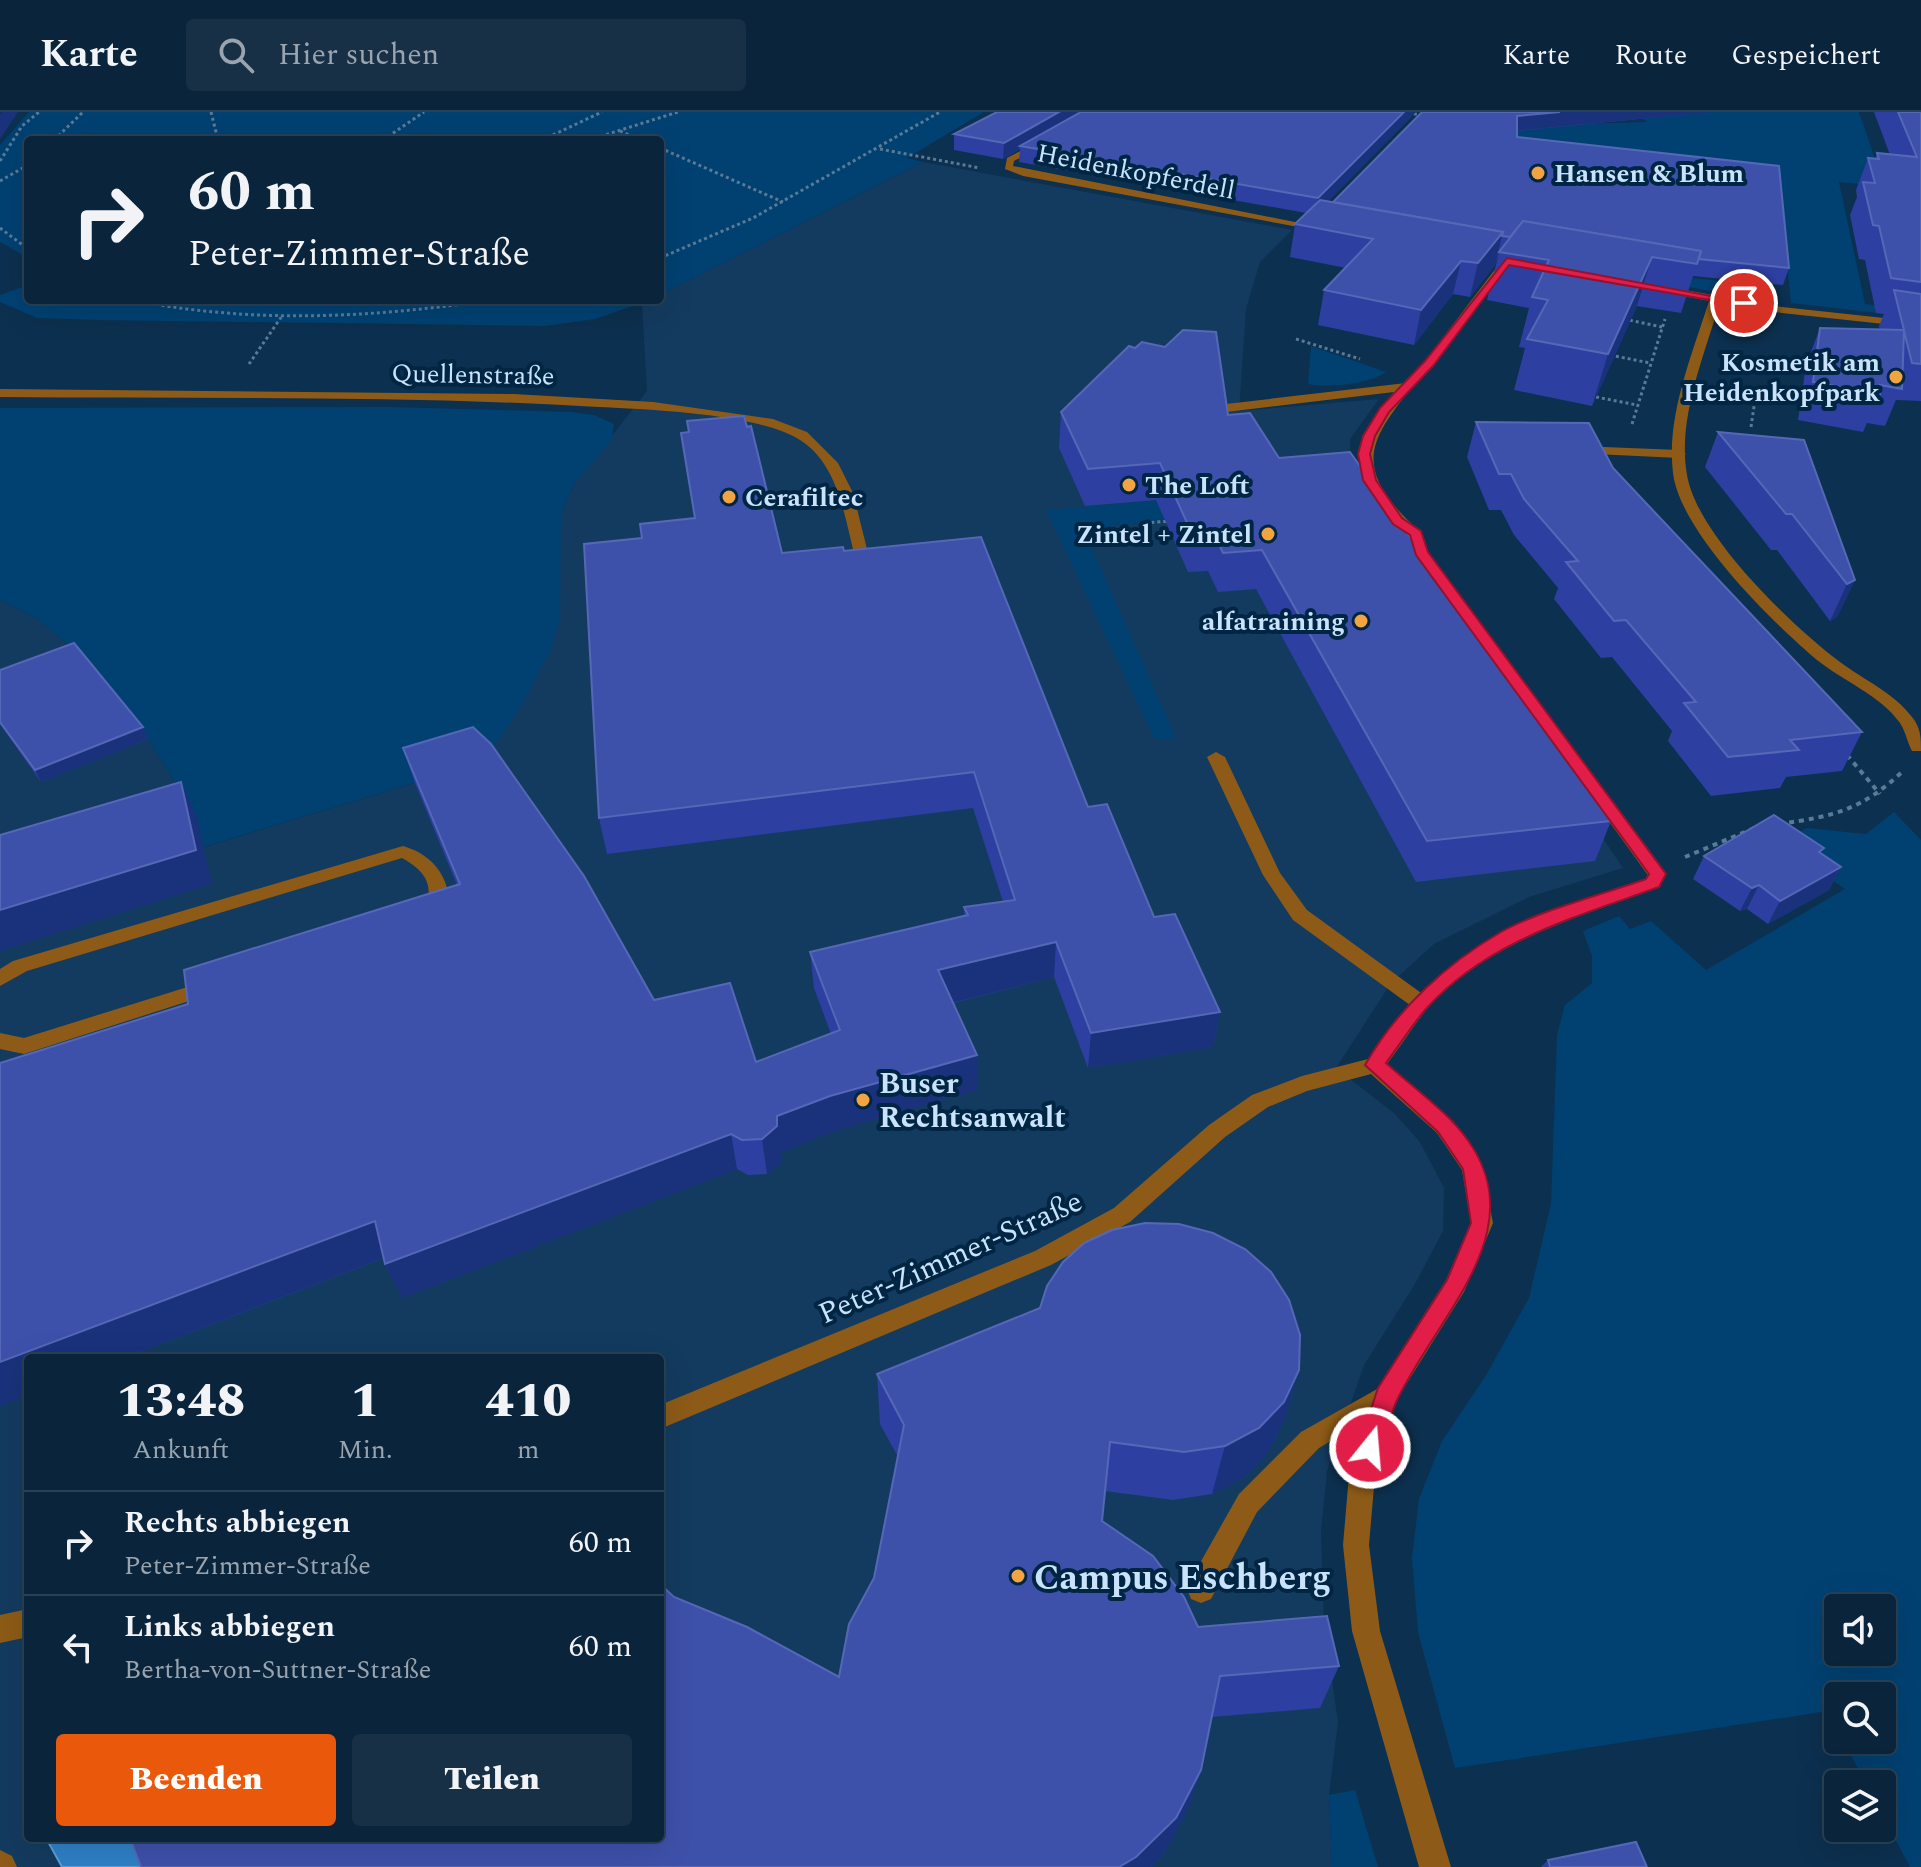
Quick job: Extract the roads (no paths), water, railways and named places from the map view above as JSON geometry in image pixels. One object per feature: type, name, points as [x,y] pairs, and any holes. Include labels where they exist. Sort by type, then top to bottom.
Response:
[{"type":"street","name":"Heidenkopferdell","points":[[1054,135],[1010,160],[1008,167],[1023,173],[1316,224],[1338,232]]},
{"type":"street","points":[[1491,258],[1521,264]]},
{"type":"street","points":[[1435,1867],[1366,1631],[1356,1545],[1362,1475],[1386,1395],[1456,1285],[1482,1223],[1473,1168],[1459,1147],[1445,1127],[1375,1065],[1421,1003],[1467,964],[1510,935],[1653,883],[1657,874],[1421,552],[1416,533],[1398,521],[1369,480],[1364,454],[1369,436],[1384,410],[1429,364],[1507,261]]},
{"type":"street","points":[[1649,287],[1715,299],[1921,325]]},
{"type":"street","points":[[1715,299],[1681,430],[1681,482],[1728,559],[1798,636],[1839,670],[1901,712],[1916,733],[1918,747]]},
{"type":"street","points":[[1226,408],[1406,387]]},
{"type":"street","name":"Quellenstraße","points":[[0,393],[603,402],[773,423],[802,435],[833,466],[846,493],[862,557]]},
{"type":"street","points":[[1565,450],[1679,454]]},
{"type":"street","points":[[1216,757],[1272,875],[1300,915],[1421,1003]]},
{"type":"street","points":[[0,979],[20,966],[403,852],[418,855],[426,862],[439,899],[435,911],[409,924]]},
{"type":"street","points":[[0,1041],[24,1046],[231,980]]},
{"type":"street","name":"Peter-Zimmer-Straße","points":[[664,1415],[1043,1258],[1122,1215],[1217,1131],[1260,1101],[1302,1084],[1375,1065]]},
{"type":"street","points":[[1201,1589],[1248,1503],[1310,1440],[1386,1395]]},
{"type":"street","points":[[0,1629],[24,1624]]},
{"type":"place","name":"Hansen & Blum","points":[[1538,173]]},
{"type":"place","name":"Kosmetik am Heidenkopfpark","points":[[1896,377]]},
{"type":"place","name":"The Loft","points":[[1129,485]]},
{"type":"place","name":"Cerafiltec","points":[[729,497]]},
{"type":"place","name":"Zintel + Zintel","points":[[1268,534]]},
{"type":"place","name":"alfatraining","points":[[1361,621]]},
{"type":"place","name":"Buser Rechtsanwalt","points":[[863,1100]]},
{"type":"place","name":"Campus Eschberg","points":[[1018,1576]]}]
